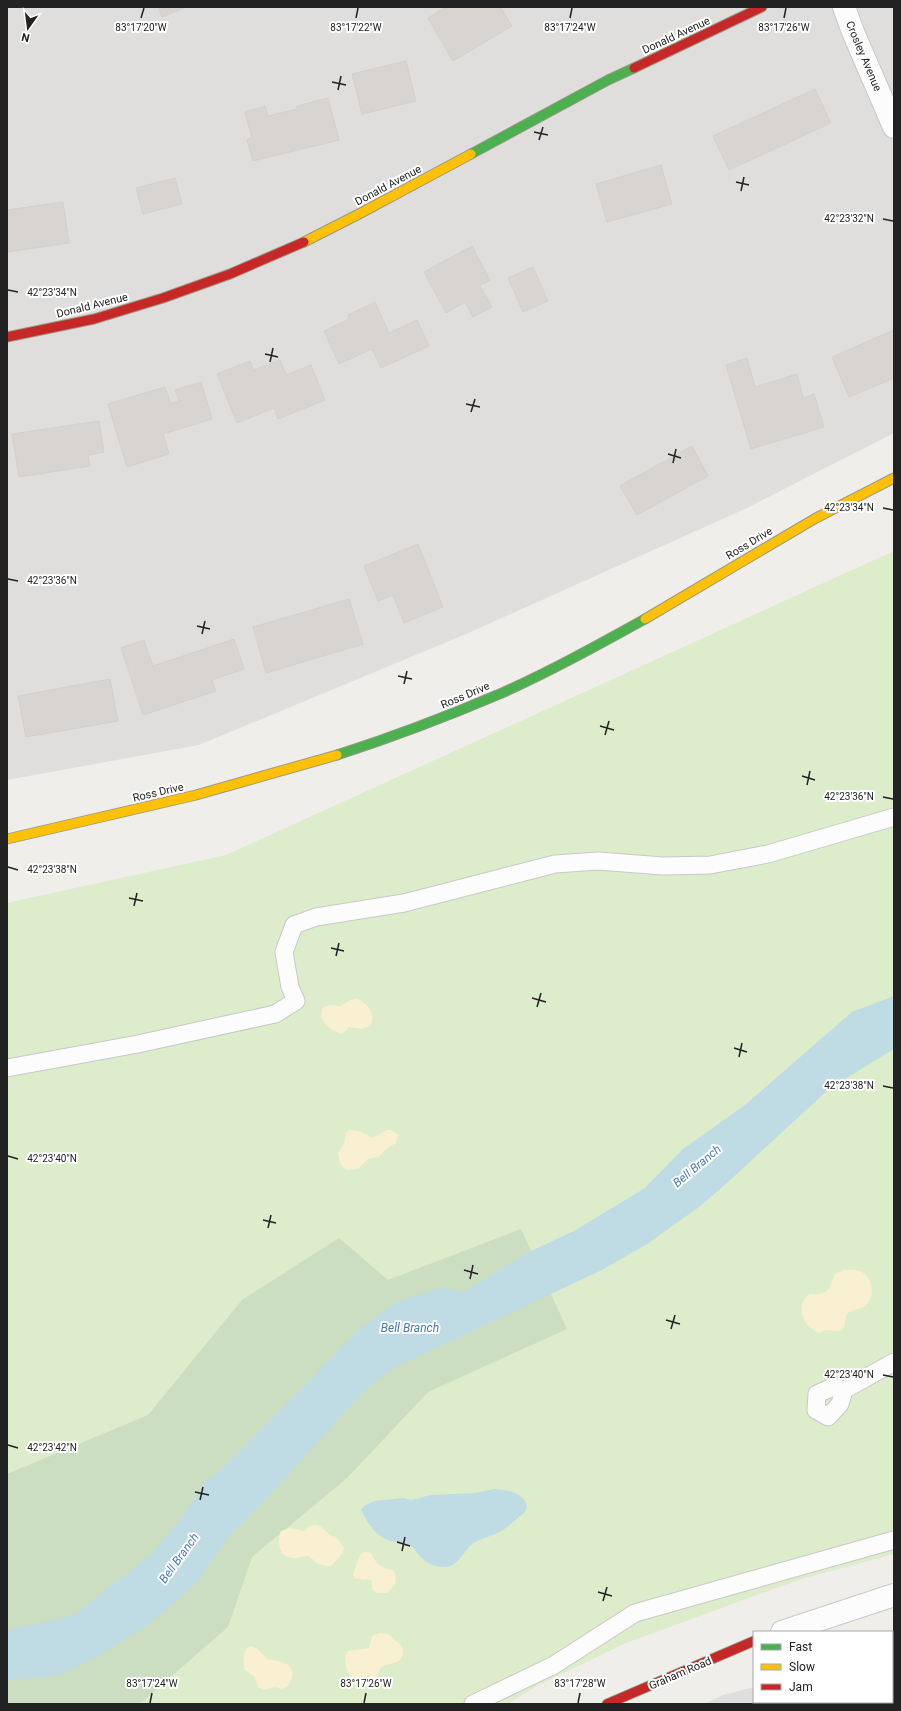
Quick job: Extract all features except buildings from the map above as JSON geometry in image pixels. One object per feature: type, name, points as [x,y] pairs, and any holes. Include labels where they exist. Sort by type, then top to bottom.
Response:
[{"type":"street","name":"Donald Avenue","points":[[7,337],[94,319],[162,298],[230,274],[295,246],[359,214],[608,80],[762,7]]},
{"type":"street","name":"Crosley Avenue","points":[[844,7],[853,32],[894,127]]},
{"type":"street","name":"Ross Drive","points":[[7,839],[214,791],[347,752],[452,714],[505,691],[612,637],[690,593],[797,528],[857,495],[894,478]]},
{"type":"street","points":[[785,1631],[894,1595]]},
{"type":"street","name":"Graham Road","points":[[607,1704],[753,1642]]},
{"type":"lane","points":[[7,1068],[138,1044],[275,1014],[296,1001],[290,987],[284,952],[294,925],[316,917],[404,903],[555,864],[598,861],[663,866],[710,865],[768,854],[894,817]]},
{"type":"lane","points":[[844,1390],[894,1362]]},
{"type":"lane","points":[[473,1704],[554,1665],[635,1612],[894,1540]]},
{"type":"shaded area","points":[[7,7],[894,7],[894,433],[747,508],[466,634],[199,745],[7,780]]},
{"type":"shaded area","points":[[893,1648],[894,1704],[704,1704],[723,1695],[753,1687],[753,1703],[893,1703]]},
{"type":"green space","points":[[894,551],[894,1554],[801,1579],[626,1643],[539,1685],[507,1704],[7,1704],[7,903],[226,855]]},
{"type":"green space","points":[[521,1229],[567,1329],[428,1392],[347,1478],[252,1557],[228,1627],[142,1702],[134,1704],[7,1704],[7,1474],[148,1415],[242,1300],[339,1238],[388,1280]]},
{"type":"sand","points":[[357,998],[367,1006],[372,1013],[372,1022],[370,1026],[362,1029],[349,1027],[342,1034],[327,1026],[321,1016],[322,1008],[329,1005],[341,1006],[350,1000]]},
{"type":"sand","points":[[349,1130],[359,1131],[372,1138],[387,1130],[391,1130],[398,1135],[396,1143],[386,1149],[379,1157],[368,1159],[358,1169],[346,1170],[340,1163],[338,1153],[344,1144],[346,1133]]},
{"type":"sand","points":[[844,1270],[858,1270],[867,1277],[870,1281],[872,1291],[870,1300],[862,1308],[848,1313],[844,1327],[841,1331],[825,1330],[820,1333],[814,1331],[805,1322],[801,1310],[802,1304],[810,1294],[821,1294],[827,1291],[835,1274]]},
{"type":"sand","points":[[316,1525],[336,1537],[344,1548],[342,1554],[330,1567],[318,1564],[309,1556],[291,1558],[286,1556],[279,1546],[281,1531],[290,1528],[304,1531],[309,1526]]},
{"type":"sand","points":[[363,1552],[371,1553],[378,1564],[394,1571],[396,1578],[395,1584],[387,1593],[377,1593],[373,1590],[371,1580],[354,1578],[353,1575],[359,1557]]},
{"type":"sand","points":[[380,1633],[388,1634],[402,1646],[402,1657],[398,1662],[381,1667],[376,1678],[371,1682],[359,1682],[354,1679],[347,1669],[345,1663],[348,1651],[369,1648],[372,1636]]},
{"type":"sand","points":[[251,1646],[258,1649],[267,1659],[279,1661],[288,1665],[292,1673],[288,1686],[283,1689],[275,1687],[264,1690],[258,1687],[254,1676],[245,1670],[245,1653],[248,1647]]},
{"type":"water","name":"Bell Branch","points":[[894,996],[894,1049],[830,1088],[699,1207],[647,1244],[602,1270],[393,1368],[366,1389],[266,1499],[229,1537],[195,1584],[150,1624],[98,1656],[60,1675],[7,1680],[7,1631],[74,1615],[152,1554],[179,1521],[204,1484],[230,1461],[360,1329],[395,1303],[433,1290],[446,1288],[462,1293],[531,1251],[574,1231],[645,1188],[683,1149],[745,1105],[852,1012]]},
{"type":"water","points":[[494,1489],[514,1493],[521,1497],[527,1505],[525,1512],[503,1530],[472,1544],[457,1562],[450,1566],[441,1567],[430,1564],[424,1560],[410,1545],[381,1537],[370,1525],[361,1510],[364,1506],[374,1501],[404,1498],[411,1500],[431,1495],[476,1493]]},
{"type":"traffic: fast","points":[[471,154],[608,80],[634,68]]},
{"type":"traffic: fast","points":[[337,755],[420,726],[502,693],[556,667],[645,619]]},
{"type":"traffic: slow","points":[[304,242],[471,154]]},
{"type":"traffic: slow","points":[[645,619],[816,518],[894,478]]},
{"type":"traffic: slow","points":[[7,839],[196,795],[337,755]]},
{"type":"traffic: jam","points":[[634,68],[762,7]]},
{"type":"traffic: jam","points":[[7,337],[94,319],[163,298],[230,274],[304,242]]},
{"type":"traffic: jam","points":[[607,1704],[753,1641]]}]
